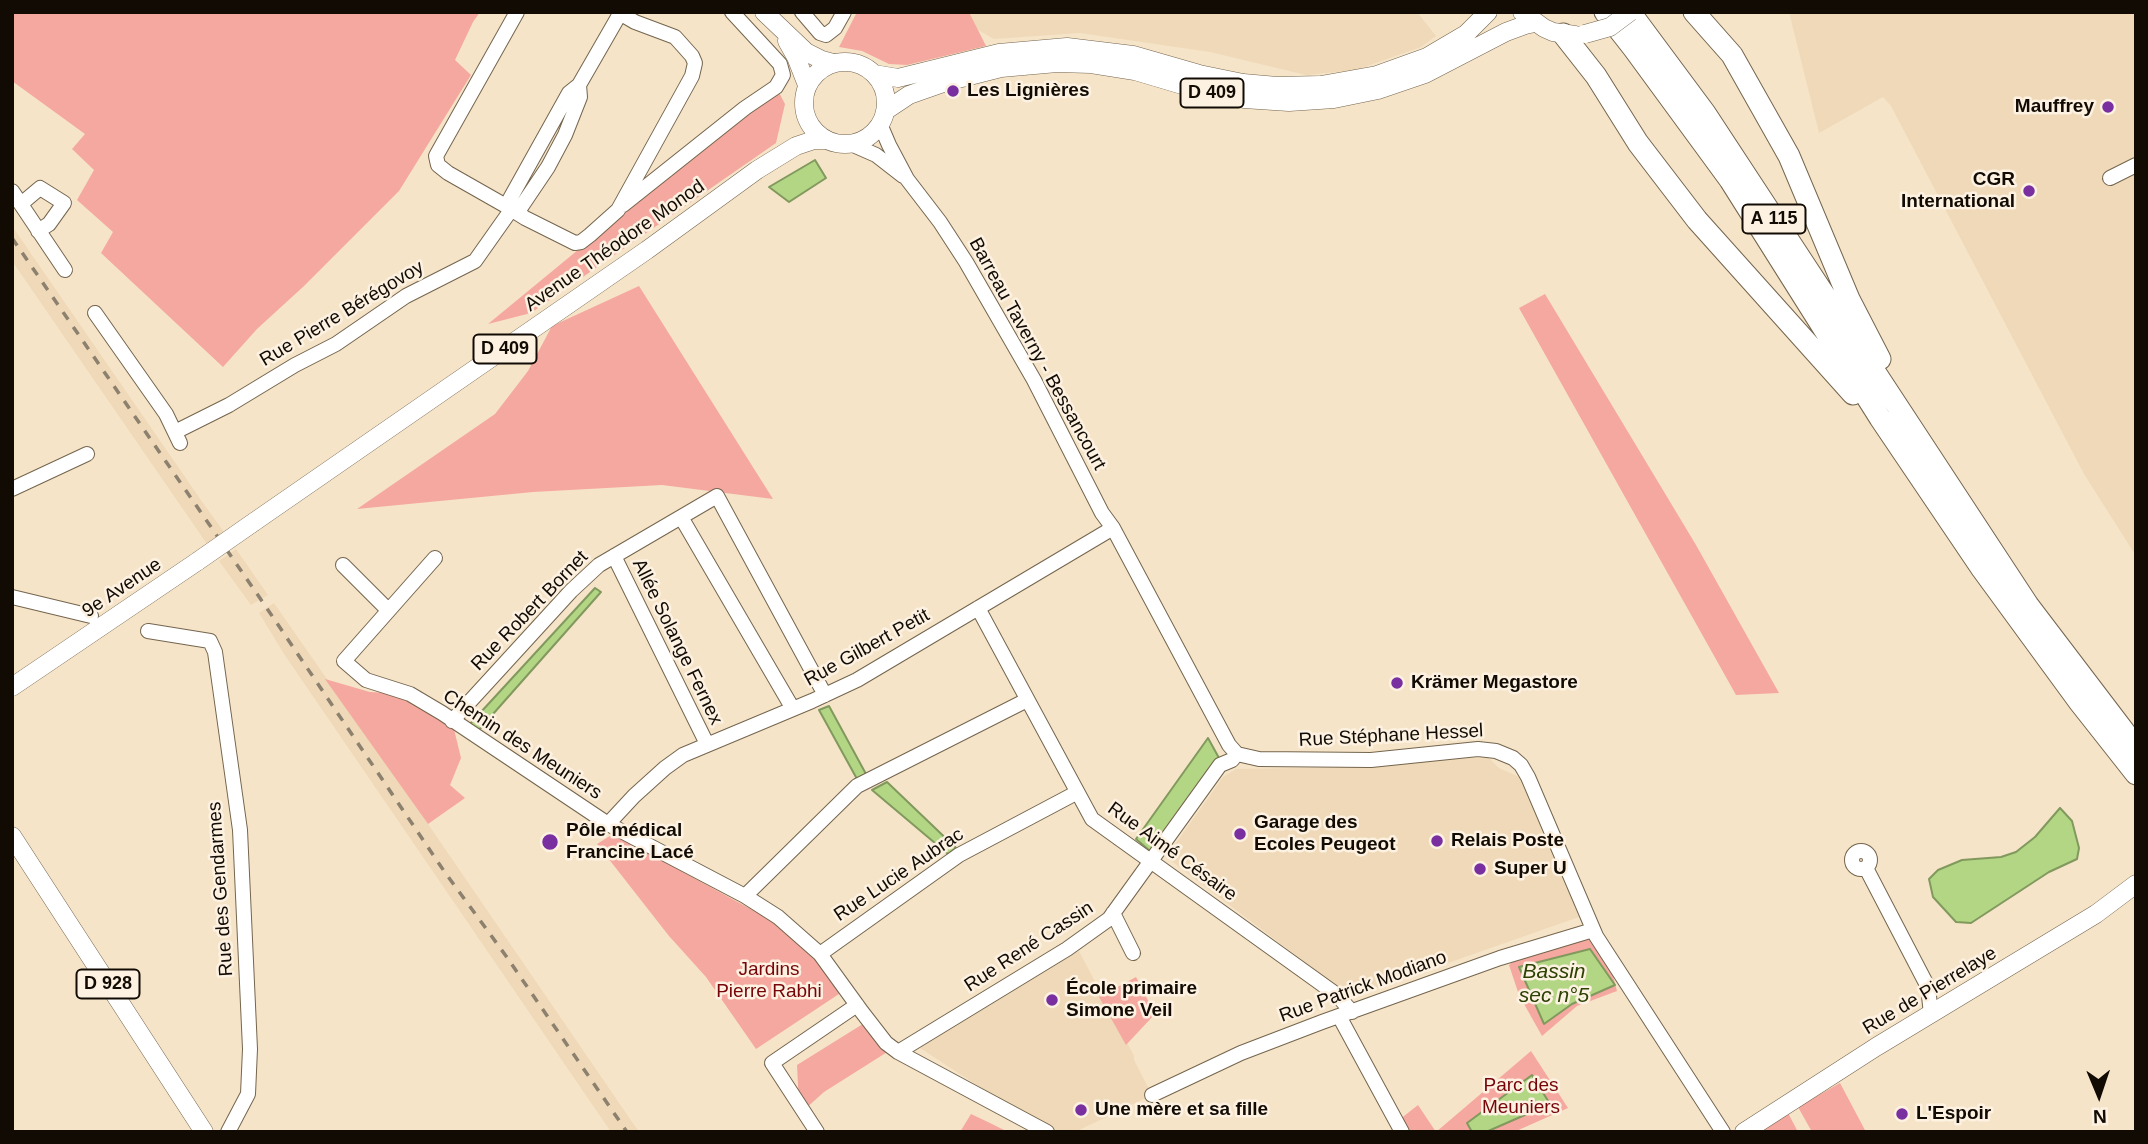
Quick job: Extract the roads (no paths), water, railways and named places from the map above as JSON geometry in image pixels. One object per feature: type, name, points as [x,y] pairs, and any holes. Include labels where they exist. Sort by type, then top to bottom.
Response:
[{"type":"highway","name":"A 115","points":[[1605,12],[1730,180],[1880,418],[1982,569],[2080,703],[2136,774]]},
{"type":"highway","name":"A 115","points":[[1630,12],[1705,113],[2028,605],[2136,747]]},
{"type":"highway","points":[[1694,12],[1732,55],[1789,156],[1849,299],[1909,417],[1912,430]]},
{"type":"highway","points":[[1563,34],[1596,76],[1638,143],[1697,220],[1861,404],[1880,418]]},
{"type":"main road","name":"D 409","points":[[874,74],[903,77],[999,53],[1067,47],[1133,55],[1199,74],[1243,83],[1277,86],[1321,85],[1377,75],[1427,57],[1457,40],[1489,12]]},
{"type":"main road","points":[[1528,18],[1563,34],[1585,34],[1609,27],[1630,12]]},
{"type":"main road","points":[[767,16],[806,52],[833,63],[855,63],[874,74],[884,91],[883,117],[865,139],[851,144],[827,140],[811,128],[804,110],[803,98],[807,86],[817,71],[833,63]]},
{"type":"main road","points":[[767,16],[791,46],[807,86]]},
{"type":"main road","name":"D 409","points":[[883,117],[909,95],[946,82],[1012,66],[1057,63],[1091,64],[1135,71],[1199,90],[1244,99],[1289,102],[1334,99],[1367,93],[1426,74],[1525,24],[1528,18]]},
{"type":"main road","name":"D 409","points":[[757,170],[793,135],[804,110]]},
{"type":"main road","name":"D 409","points":[[757,170],[796,146],[814,140],[827,140]]},
{"type":"main road","name":"Avenue Théodore Monod","points":[[254,522],[584,294],[757,170]]},
{"type":"main road","name":"9e Avenue","points":[[12,687],[254,522]]},
{"type":"main road","name":"D 928","points":[[12,836],[204,1132]]},
{"type":"main road","name":"Rue de Pierrelaye","points":[[1744,1132],[1875,1047],[2096,914],[2136,884]]},
{"type":"street","points":[[517,12],[436,156],[438,165],[511,209],[575,243],[581,242],[695,147],[776,87],[783,75],[780,64],[732,12]]},
{"type":"street","points":[[802,12],[820,33],[826,35],[835,28],[844,12]]},
{"type":"street","points":[[618,210],[692,76],[695,63],[692,55],[675,37],[635,22],[620,13]]},
{"type":"street","name":"Rue Pierre Bérégovoy","points":[[95,313],[166,414],[178,438],[295,365],[337,344],[407,296],[475,261],[511,209],[548,167],[565,135],[580,97],[579,85],[620,13]]},
{"type":"street","points":[[883,117],[888,145],[907,179]]},
{"type":"street","points":[[851,144],[876,155],[907,179]]},
{"type":"street","points":[[2110,178],[2136,165]]},
{"type":"street","name":"Barreau Taverny - Bessancourt","points":[[907,179],[940,222],[995,311],[1034,380],[1102,513],[1113,528],[1227,741],[1237,754]]},
{"type":"street","points":[[20,204],[40,188],[64,203],[50,224],[38,231]]},
{"type":"street","points":[[12,191],[65,270]]},
{"type":"street","points":[[12,489],[86,454]]},
{"type":"street","name":"Rue Robert Bornet","points":[[452,721],[571,591],[599,565],[717,496],[825,695]]},
{"type":"street","points":[[681,517],[793,709]]},
{"type":"street","name":"Rue Gilbert Petit","points":[[608,824],[634,796],[683,755],[857,680],[1113,528]]},
{"type":"street","name":"Allée Solange Fernex","points":[[614,556],[706,744]]},
{"type":"street","points":[[343,565],[388,610],[435,558]]},
{"type":"street","points":[[12,597],[91,616]]},
{"type":"street","name":"Rue Aimé Césaire","points":[[978,608],[1092,819],[1337,995],[1402,1132]]},
{"type":"street","name":"Chemin des Meuniers","points":[[388,610],[344,661],[366,680],[410,694],[608,824],[745,896],[778,917],[820,954],[887,1043],[898,1052],[1047,1132]]},
{"type":"street","name":"Rue des Gendarmes","points":[[148,631],[210,641],[215,652],[240,830],[250,1049],[248,1094],[228,1132]]},
{"type":"street","points":[[745,896],[858,786],[1027,700]]},
{"type":"street","name":"Rue Stéphane Hessel","points":[[1237,754],[1259,759],[1371,760],[1478,749],[1496,751],[1513,758],[1528,777],[1593,930],[1723,1132]]},
{"type":"street","name":"Rue René Cassin","points":[[898,1052],[1067,949],[1114,913],[1220,765],[1232,760],[1237,754]]},
{"type":"street","name":"Rue Lucie Aubrac","points":[[820,954],[959,855],[1076,793]]},
{"type":"street","points":[[1866,868],[1928,988],[1931,1014]]},
{"type":"street","points":[[1114,913],[1133,953]]},
{"type":"street","name":"Rue Patrick Modiano","points":[[1152,1095],[1241,1053],[1500,958],[1593,930]]},
{"type":"street","points":[[1928,988],[1951,1003]]},
{"type":"street","points":[[817,1132],[772,1063],[857,1005]]},
{"type":"water","points":[[815,160],[826,178],[789,202],[769,187]]},
{"type":"water","points":[[595,588],[601,592],[478,731],[469,725]]},
{"type":"water","points":[[829,706],[866,774],[857,779],[819,710]]},
{"type":"water","points":[[1208,738],[1219,758],[1150,851],[1136,839]]},
{"type":"water","points":[[887,782],[956,848],[948,854],[872,790]]},
{"type":"water","points":[[2060,808],[2072,821],[2079,848],[2077,859],[2049,872],[1971,923],[1956,922],[1933,897],[1929,879],[1938,870],[1962,860],[2001,857],[2016,852],[2035,837]]},
{"type":"water","name":"Bassin sec n°5","points":[[1590,949],[1615,985],[1572,1004],[1544,1024],[1519,967]]},
{"type":"water","points":[[1532,1075],[1550,1104],[1486,1132],[1472,1132],[1467,1123]]},
{"type":"railway","points":[[12,238],[444,871],[627,1132]]},
{"type":"place","name":"Les Lignières","points":[[953,91]]},
{"type":"place","name":"Mauffrey","points":[[2108,107]]},
{"type":"place","name":"CGR International","points":[[2029,191]]},
{"type":"place","name":"Krämer Megastore","points":[[1397,683]]},
{"type":"place","name":"Garage des Ecoles Peugeot","points":[[1240,834]]},
{"type":"place","name":"Relais Poste","points":[[1437,841]]},
{"type":"place","name":"Pôle médical Francine Lacé","points":[[550,842]]},
{"type":"place","name":"Super U","points":[[1480,869]]},
{"type":"place","name":"École primaire Simone Veil","points":[[1052,1000]]},
{"type":"place","name":"Une mère et sa fille","points":[[1081,1110]]},
{"type":"place","name":"L'Espoir","points":[[1902,1114]]},
{"type":"park label","name":"Jardins Pierre Rabhi","points":[[769,981]]},
{"type":"park label","name":"Parc des Meuniers","points":[[1521,1097]]}]
